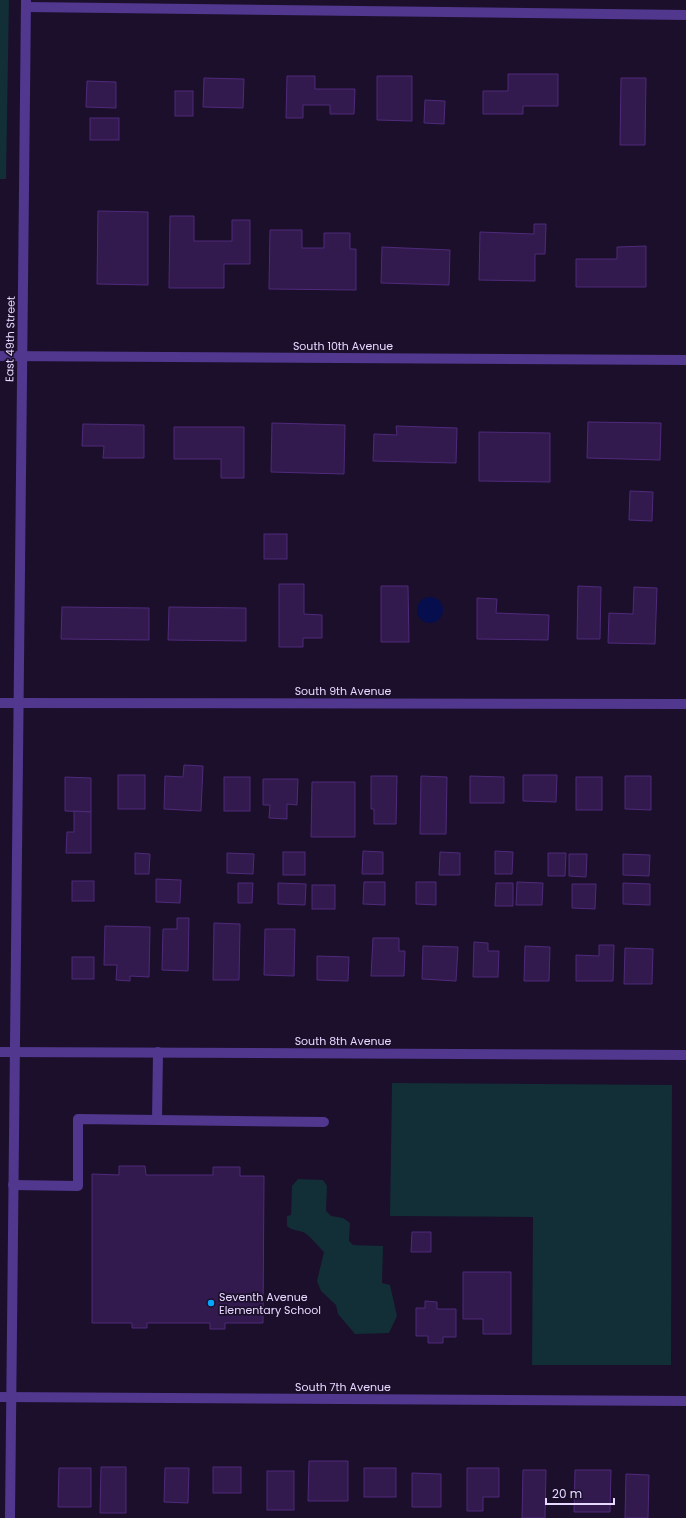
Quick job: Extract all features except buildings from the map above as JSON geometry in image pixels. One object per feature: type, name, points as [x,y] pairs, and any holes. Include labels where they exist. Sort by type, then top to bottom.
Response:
[{"type":"street","points":[[26,4],[686,14]]},
{"type":"street","name":"East 49th Street","points":[[10,1518],[26,4]]},
{"type":"street","name":"South 10th Avenue","points":[[0,356],[686,360]]},
{"type":"street","name":"South 9th Avenue","points":[[0,703],[686,704]]},
{"type":"street","name":"South 8th Avenue","points":[[0,1052],[686,1055]]},
{"type":"street","points":[[157,1120],[158,1052]]},
{"type":"street","points":[[13,1185],[78,1186],[78,1119],[324,1122]]},
{"type":"street","name":"South 7th Avenue","points":[[0,1397],[686,1401]]},
{"type":"shaded area","points":[[0,0],[9,0],[6,179],[0,179]]},
{"type":"shaded area","points":[[430,597],[439,601],[443,610],[439,619],[430,623],[421,619],[417,610],[421,601]]},
{"type":"shaded area","points":[[392,1083],[672,1085],[671,1365],[532,1365],[533,1217],[390,1216]]},
{"type":"shaded area","points":[[298,1179],[323,1180],[327,1186],[326,1211],[331,1216],[343,1218],[350,1223],[349,1241],[353,1245],[383,1246],[382,1283],[390,1285],[397,1316],[389,1333],[355,1334],[338,1314],[336,1305],[321,1291],[317,1281],[324,1252],[305,1233],[291,1229],[287,1226],[287,1216],[291,1215],[292,1186]]},
{"type":"place","name":"Seventh Avenue Elementary School","points":[[211,1303]]}]
